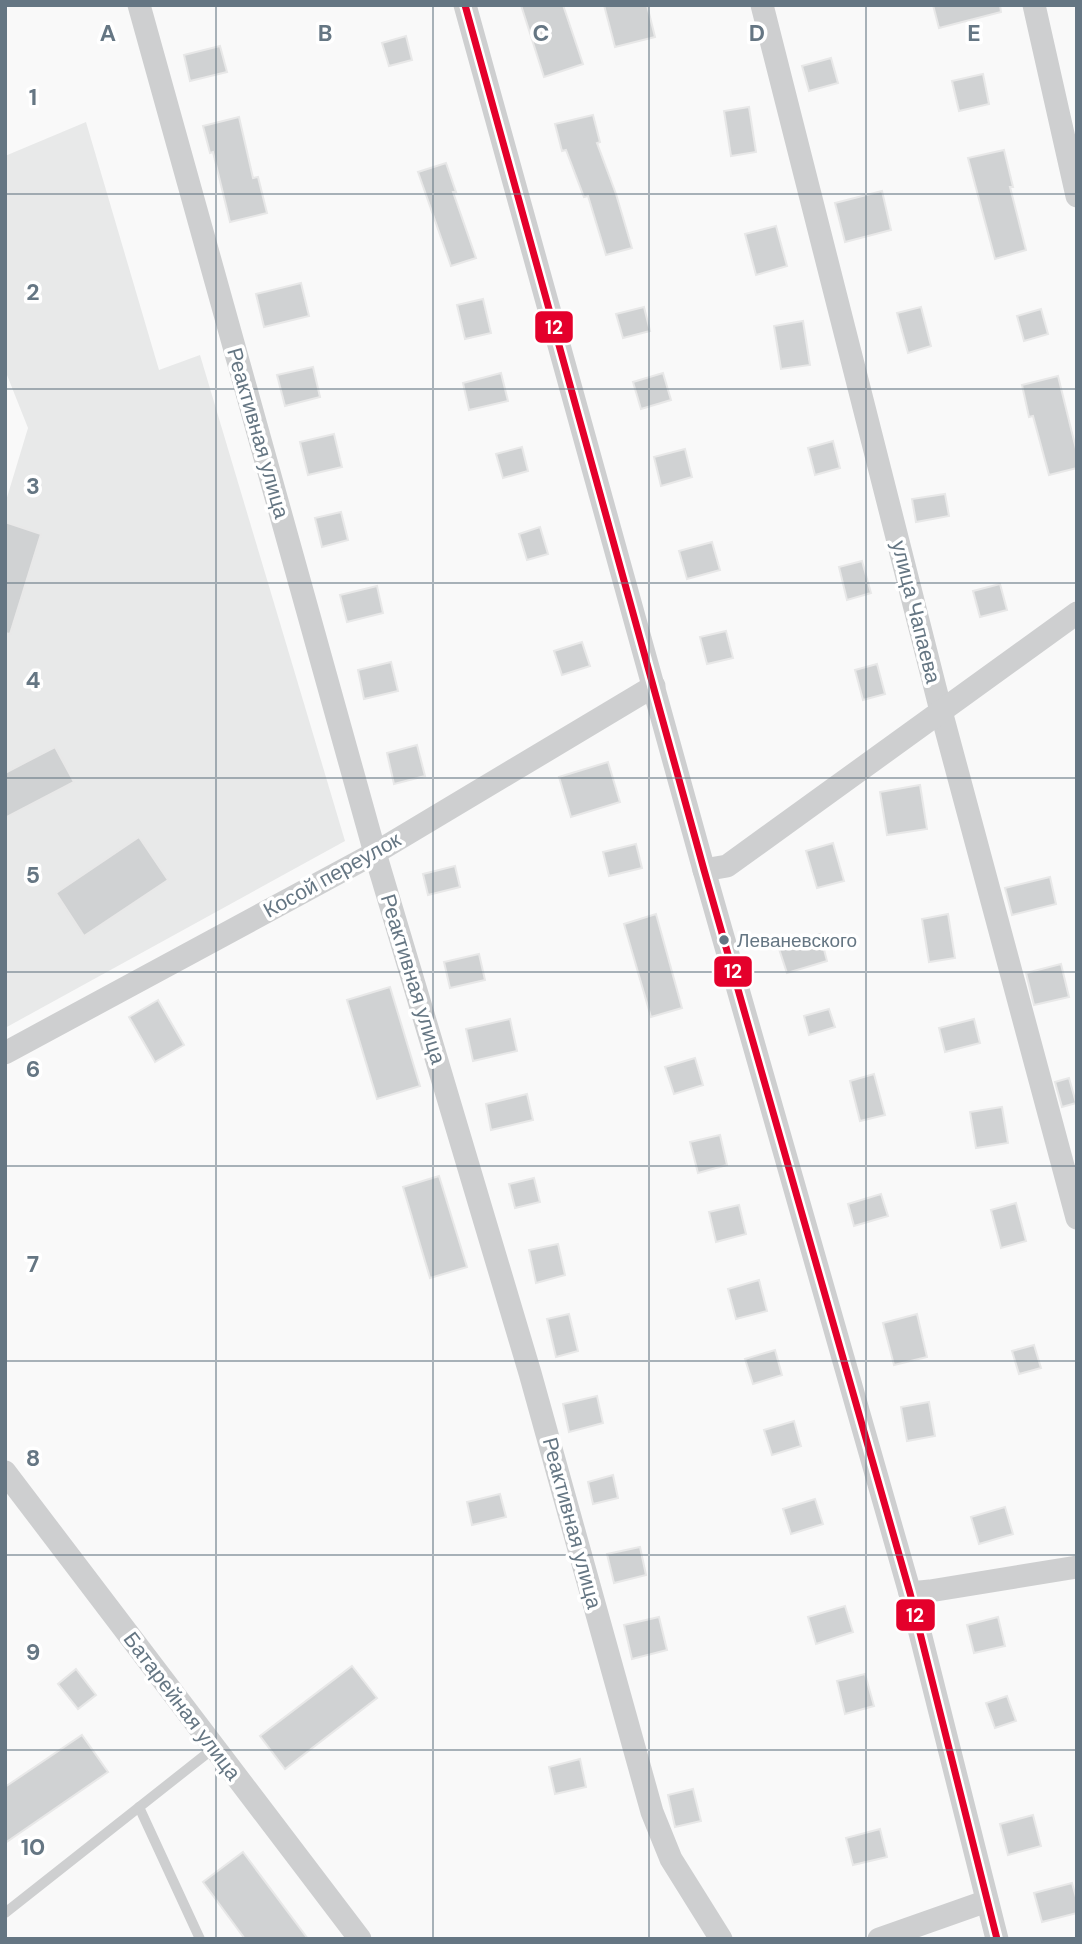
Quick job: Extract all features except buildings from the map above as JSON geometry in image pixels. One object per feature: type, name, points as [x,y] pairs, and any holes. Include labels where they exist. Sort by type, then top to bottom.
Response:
[{"type":"street","name":"Реактивная улица","points":[[139,5],[375,853],[534,1386],[652,1812],[671,1859],[721,1939]]},
{"type":"street","points":[[465,5],[704,870],[910,1592],[997,1939]]},
{"type":"street","name":"улица Чапаева","points":[[762,5],[941,711],[1077,1218]]},
{"type":"street","points":[[1037,7],[1077,196]]},
{"type":"street","points":[[704,870],[727,866],[1077,613]]},
{"type":"street","name":"Косой переулок","points":[[5,1053],[375,853],[654,687]]},
{"type":"street","name":"Батарейная улица","points":[[5,1472],[360,1939]]},
{"type":"street","points":[[910,1592],[1077,1567]]},
{"type":"street","points":[[879,1939],[987,1901]]},
{"type":"lane","points":[[5,1913],[214,1748]]},
{"type":"lane","points":[[139,1807],[200,1939]]},
{"type":"shaded area","points":[[86,122],[159,370],[200,355],[345,841],[5,1028],[5,504],[28,428],[5,370],[5,156]]},
{"type":"transit line","name":"12","points":[[465,5],[704,870],[910,1593],[997,1939]]},
{"type":"place","name":"Леваневского","points":[[724,940]]}]
